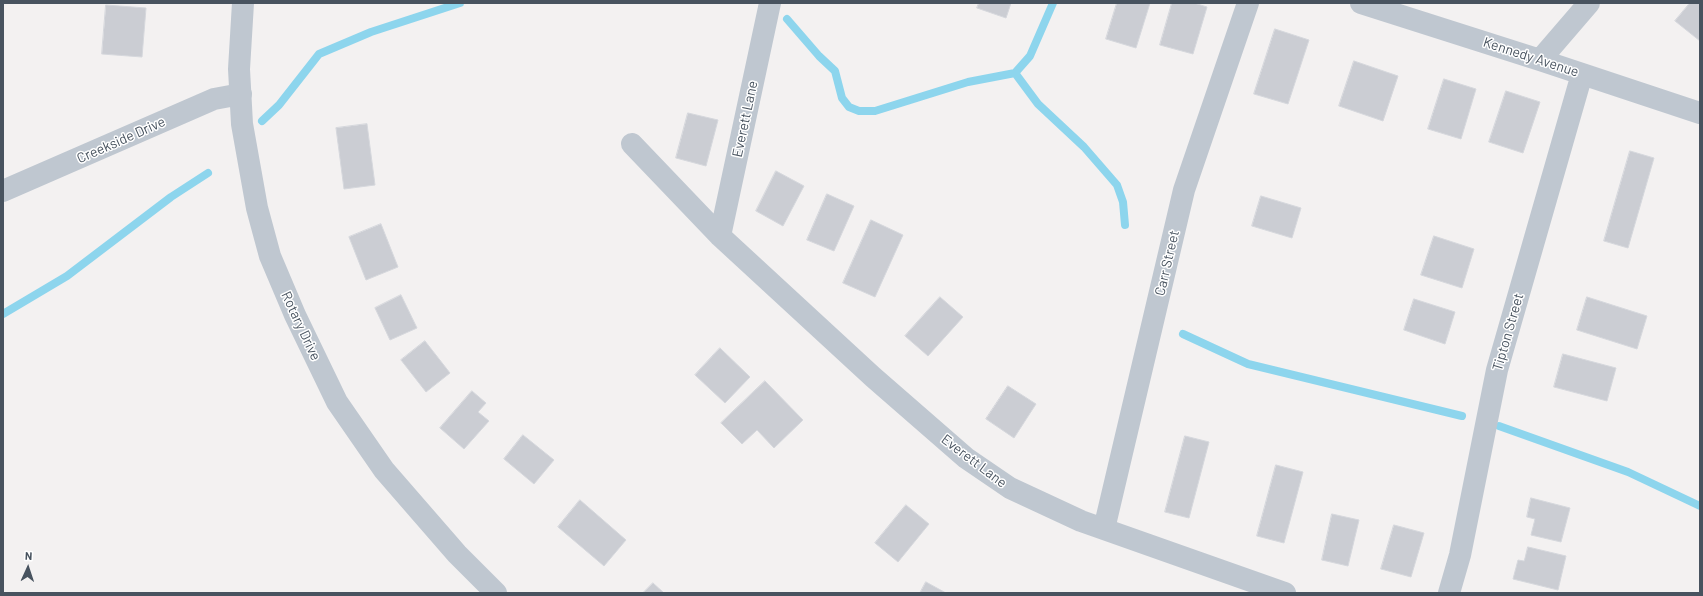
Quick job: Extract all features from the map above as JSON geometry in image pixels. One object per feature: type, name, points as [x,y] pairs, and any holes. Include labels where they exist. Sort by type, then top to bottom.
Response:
[{"type":"street","name":"Rotary Drive","points":[[243,3],[239,69],[242,124],[257,208],[270,256],[295,315],[337,402],[384,470],[457,554],[496,593]]},
{"type":"street","name":"Everett Lane","points":[[720,236],[770,3]]},
{"type":"street","name":"Carr Street","points":[[1104,529],[1184,190],[1248,3]]},
{"type":"street","name":"Kennedy Avenue","points":[[1361,3],[1700,113]]},
{"type":"street","points":[[1540,60],[1589,3]]},
{"type":"street","name":"Tipton Street","points":[[1448,593],[1460,555],[1497,370],[1582,74]]},
{"type":"street","name":"Creekside Drive","points":[[3,192],[214,99],[241,94]]},
{"type":"street","name":"Everett Lane","points":[[632,144],[720,236],[873,377],[966,458],[1010,488],[1081,522],[1285,593]]},
{"type":"building","points":[[979,3],[1011,3],[1006,18],[977,8]]},
{"type":"building","points":[[1117,3],[1150,3],[1136,48],[1106,39]]},
{"type":"building","points":[[1172,3],[1194,3],[1207,7],[1193,54],[1160,45]]},
{"type":"building","points":[[1690,3],[1700,3],[1700,41],[1675,21]]},
{"type":"building","points":[[106,5],[146,8],[142,57],[102,54]]},
{"type":"building","points":[[1275,29],[1309,40],[1288,104],[1254,94]]},
{"type":"building","points":[[1354,61],[1398,76],[1383,121],[1339,106]]},
{"type":"building","points":[[1444,79],[1476,89],[1461,139],[1428,129]]},
{"type":"building","points":[[1506,91],[1540,102],[1523,153],[1489,142]]},
{"type":"building","points":[[688,113],[718,120],[706,166],[676,158]]},
{"type":"building","points":[[367,124],[375,185],[344,189],[336,128]]},
{"type":"building","points":[[1630,151],[1654,158],[1628,248],[1604,241]]},
{"type":"building","points":[[776,171],[804,186],[783,226],[756,211]]},
{"type":"building","points":[[827,194],[854,206],[834,251],[807,240]]},
{"type":"building","points":[[1261,196],[1301,208],[1292,238],[1252,226]]},
{"type":"building","points":[[871,220],[903,235],[875,297],[843,283]]},
{"type":"building","points":[[381,224],[398,267],[366,280],[349,237]]},
{"type":"building","points":[[1434,236],[1474,249],[1462,288],[1421,275]]},
{"type":"building","points":[[401,295],[417,328],[390,340],[375,308]]},
{"type":"building","points":[[940,297],[963,317],[928,356],[905,336]]},
{"type":"building","points":[[1587,297],[1647,316],[1637,349],[1577,330]]},
{"type":"building","points":[[1414,299],[1455,312],[1445,344],[1404,330]]},
{"type":"building","points":[[425,341],[450,373],[426,392],[401,360]]},
{"type":"building","points":[[720,348],[750,377],[725,403],[695,375]]},
{"type":"building","points":[[1563,354],[1616,368],[1607,401],[1554,387]]},
{"type":"building","points":[[765,381],[803,420],[774,448],[757,430],[742,444],[721,423]]},
{"type":"building","points":[[1008,386],[1036,404],[1014,438],[986,419]]},
{"type":"building","points":[[472,391],[486,403],[478,412],[489,421],[464,449],[440,428]]},
{"type":"building","points":[[523,435],[554,460],[534,484],[504,459]]},
{"type":"building","points":[[1185,436],[1209,442],[1189,518],[1165,512]]},
{"type":"building","points":[[1276,465],[1303,472],[1284,543],[1257,536]]},
{"type":"building","points":[[1531,498],[1570,508],[1561,542],[1531,535],[1535,519],[1527,517]]},
{"type":"building","points":[[580,500],[626,540],[604,566],[558,527]]},
{"type":"building","points":[[906,505],[929,524],[898,562],[875,543]]},
{"type":"building","points":[[1332,514],[1359,520],[1348,566],[1322,560]]},
{"type":"building","points":[[1394,525],[1424,533],[1411,577],[1381,569]]},
{"type":"building","points":[[1528,547],[1566,556],[1558,590],[1513,579],[1518,560],[1524,561]]},
{"type":"building","points":[[926,582],[946,593],[920,593]]},
{"type":"building","points":[[653,583],[664,593],[643,593]]},
{"type":"waterway","points":[[262,121],[279,105],[319,54],[371,32],[460,3]]},
{"type":"waterway","points":[[787,19],[819,56],[835,71],[842,98],[849,107],[859,111],[875,111],[968,82],[1015,73],[1030,56],[1053,3]]},
{"type":"waterway","points":[[1015,73],[1038,104],[1084,147],[1117,185],[1123,202],[1125,225]]},
{"type":"waterway","points":[[3,314],[67,276],[171,197],[208,173]]},
{"type":"waterway","points":[[1183,334],[1248,364],[1462,416]]},
{"type":"waterway","points":[[1499,426],[1628,472],[1700,506]]}]
